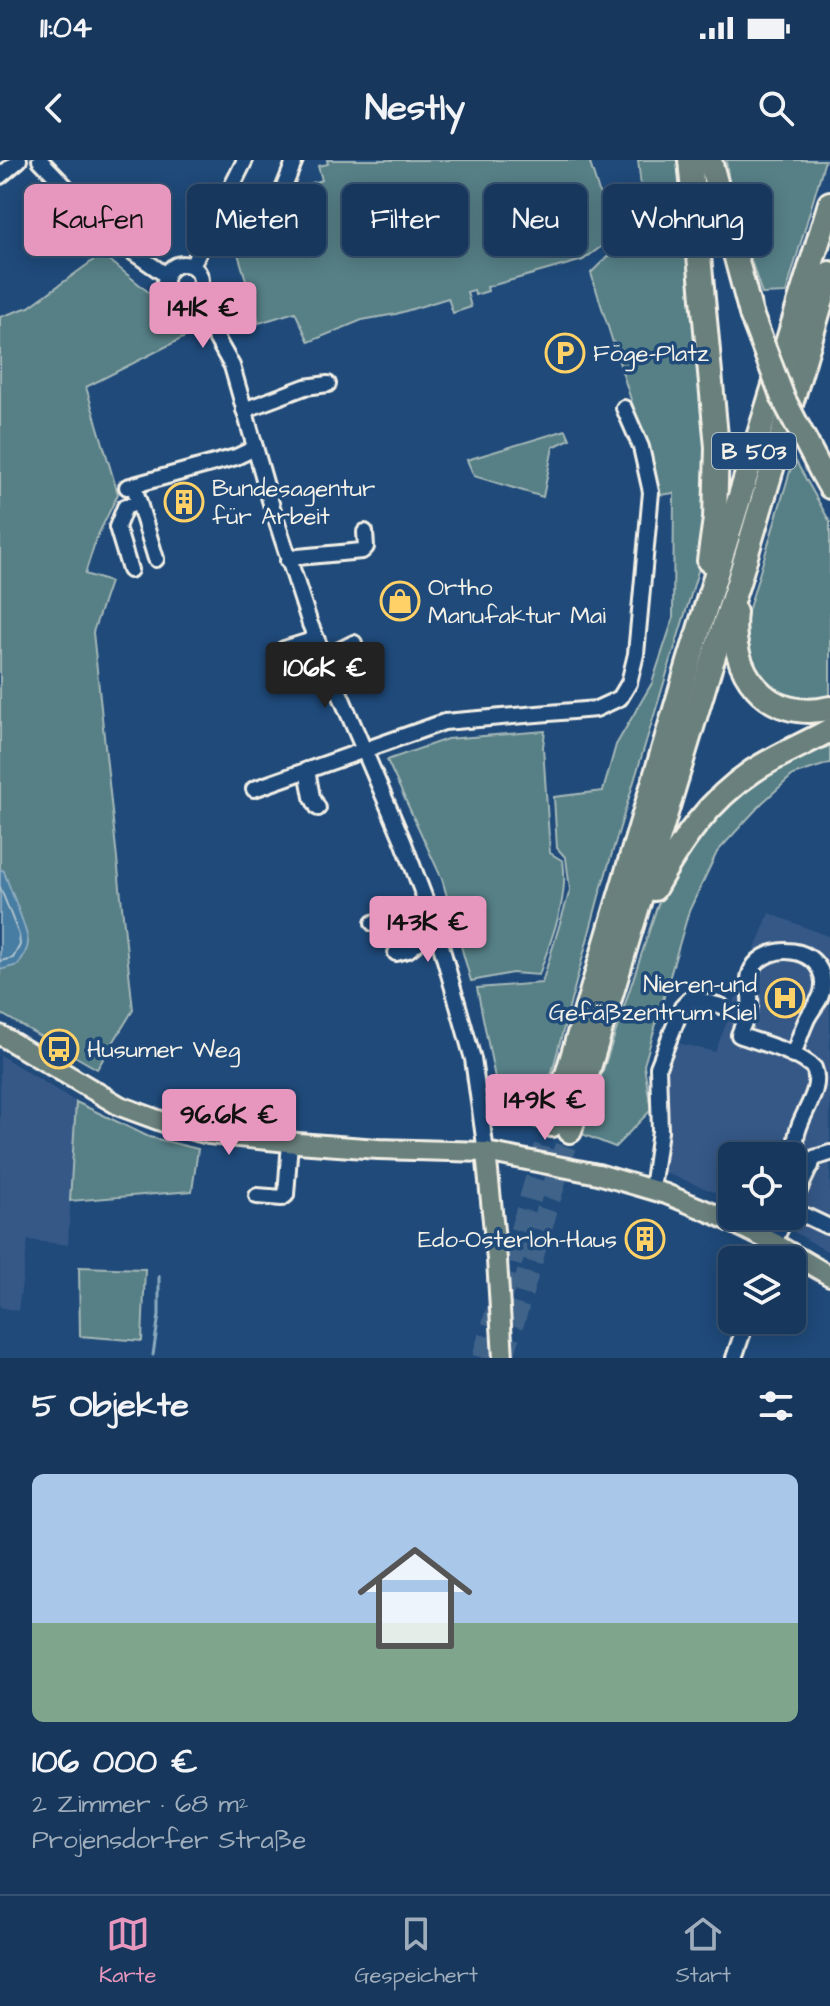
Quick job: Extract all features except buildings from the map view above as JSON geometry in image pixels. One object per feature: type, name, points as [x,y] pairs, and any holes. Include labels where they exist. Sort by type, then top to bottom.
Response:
[{"type":"highway","points":[[689,662],[712,546],[717,447],[690,160]]},
{"type":"highway","points":[[710,160],[751,314],[783,398],[825,479]]},
{"type":"highway","name":"B 503","points":[[830,203],[689,662],[561,1128],[633,925],[830,273]]},
{"type":"highway","points":[[738,583],[735,647],[746,676],[777,703],[802,711],[830,708]]},
{"type":"highway","points":[[633,925],[680,844],[705,812],[754,771],[830,730]]},
{"type":"highway","points":[[804,745],[830,738]]},
{"type":"main road","points":[[0,1035],[101,1095],[144,1115],[209,1134],[378,1149],[486,1152],[598,1174],[652,1189],[717,1215],[763,1246]]},
{"type":"main road","points":[[486,1152],[503,1358]]},
{"type":"main road","points":[[806,1266],[830,1276]]},
{"type":"street","points":[[0,176],[19,160]]},
{"type":"street","points":[[40,160],[121,244],[166,275]]},
{"type":"street","points":[[192,266],[245,160]]},
{"type":"street","points":[[285,184],[295,160]]},
{"type":"street","points":[[177,264],[192,266],[201,277],[201,285],[193,297],[186,300],[172,296],[165,283],[166,275],[177,264]]},
{"type":"street","points":[[193,297],[232,366],[288,561],[316,639],[403,841],[436,928],[473,1059],[486,1152]]},
{"type":"street","points":[[244,410],[305,387],[328,384]]},
{"type":"street","points":[[254,789],[444,722],[596,709],[620,698],[629,683],[636,654],[651,492],[641,447],[630,428],[624,408]]},
{"type":"street","points":[[156,559],[131,486],[233,458],[255,448]]},
{"type":"street","points":[[130,570],[117,527],[125,507],[139,502]]},
{"type":"street","points":[[288,561],[298,557],[362,551],[366,547],[365,532]]},
{"type":"street","points":[[284,649],[316,639]]},
{"type":"street","points":[[324,658],[354,643]]},
{"type":"street","points":[[307,770],[312,797],[318,808]]},
{"type":"street","points":[[373,923],[429,908]]},
{"type":"street","points":[[396,953],[408,950],[436,928]]},
{"type":"street","points":[[793,1056],[808,1017],[817,1007],[822,994],[822,976],[805,955],[792,951],[775,952],[765,956],[750,974],[750,1007],[739,1035],[811,1065],[816,1074],[816,1083],[795,1139],[798,1153],[811,1166]]},
{"type":"street","points":[[652,1189],[660,1131],[658,1067],[662,1054],[682,1007],[691,998],[721,1006]]},
{"type":"street","points":[[257,1196],[282,1198],[286,1195],[290,1142]]},
{"type":"street","points":[[806,1176],[814,1158],[830,1153]]},
{"type":"street","points":[[806,1216],[827,1226]]},
{"type":"street","points":[[734,1358],[742,1334]]},
{"type":"shaded area","points":[[769,913],[830,937],[830,1253],[790,1230],[806,1230],[806,1142],[718,1142],[718,1193],[661,1171],[663,1079],[670,1041],[715,1052]]},
{"type":"shaded area","points":[[0,1055],[76,1102],[68,1245],[28,1240],[18,1311],[0,1307]]},
{"type":"green space","points":[[327,160],[589,160],[603,205],[603,245],[583,260],[487,287],[488,291],[475,295],[474,290],[467,292],[471,307],[453,313],[448,298],[396,314],[362,320],[309,342],[295,312],[259,323],[239,256],[326,256],[326,184],[308,184],[322,180],[318,166],[328,164]]},
{"type":"green space","points":[[638,160],[680,160],[682,184],[640,184]]},
{"type":"green space","points":[[726,160],[825,160],[786,293],[762,294],[750,256],[772,256],[772,184],[729,184]]},
{"type":"green space","points":[[99,256],[104,256],[157,299],[191,334],[86,387],[118,494],[96,539],[85,574],[110,582],[93,632],[133,1010],[97,1069],[0,1013],[0,317],[29,307]]},
{"type":"green space","points":[[608,256],[689,256],[708,448],[709,492],[699,568],[599,896],[537,1128],[503,1118],[477,988],[542,983],[570,890],[566,858],[557,848],[554,797],[603,791],[616,745],[652,683],[673,619],[674,493],[661,495],[591,273]]},
{"type":"green space","points":[[566,430],[570,439],[553,447],[543,497],[474,476],[467,460]]},
{"type":"green space","points":[[794,458],[830,522],[830,698],[803,702],[778,694],[759,679],[741,635]]},
{"type":"green space","points":[[545,731],[543,747],[550,853],[563,861],[563,890],[558,919],[539,975],[512,973],[471,981],[442,879],[387,760],[447,739]]},
{"type":"green space","points":[[830,746],[830,763],[793,775],[717,852],[689,911],[644,1065],[651,1110],[615,1147],[582,1134],[657,907],[684,853],[711,822],[752,786],[781,766]]},
{"type":"green space","points":[[76,1102],[149,1137],[198,1149],[192,1191],[70,1201]]},
{"type":"green space","points":[[79,1267],[145,1269],[142,1341],[80,1336]]},
{"type":"water","points":[[0,869],[4,871],[28,943],[18,965],[0,970]]},
{"type":"waterway","points":[[153,1355],[159,1315],[159,1276]]},
{"type":"tunnel","points":[[483,1358],[552,1125]]},
{"type":"tunnel","points":[[503,1357],[570,1131]]},
{"type":"place","name":"Föge-Platz","points":[[565,353]]},
{"type":"place","name":"Bundesagentur für Arbeit","points":[[184,502]]},
{"type":"place","name":"Ortho Manufaktur Mai","points":[[400,601]]},
{"type":"place","name":"Nieren-und Gefäßzentrum Kiel","points":[[785,998]]},
{"type":"place","name":"Husumer Weg","points":[[59,1049]]},
{"type":"place","name":"Edo-Osterloh-Haus","points":[[645,1239]]}]
